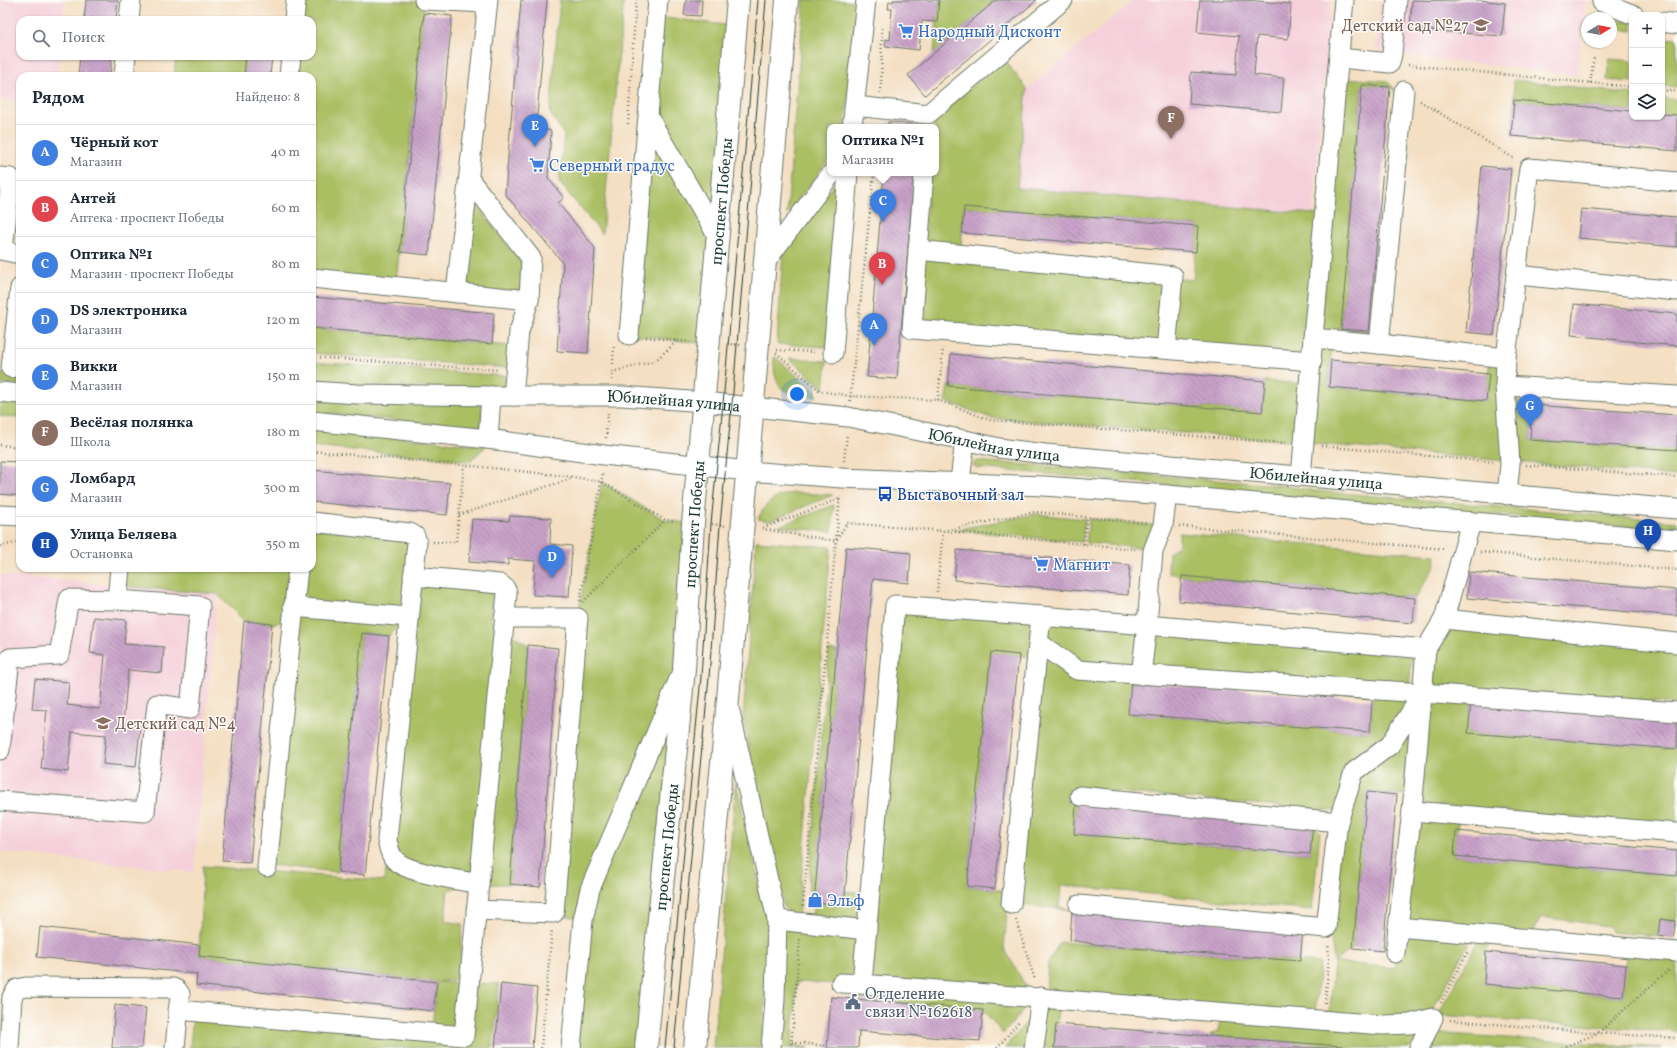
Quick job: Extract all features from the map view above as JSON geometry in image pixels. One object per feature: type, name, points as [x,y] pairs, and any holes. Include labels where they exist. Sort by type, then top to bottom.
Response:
[{"type":"main road","name":"проспект Победы","points":[[646,1048],[684,669],[698,466],[738,0]]},
{"type":"main road","points":[[695,1048],[728,699],[787,0]]},
{"type":"street","points":[[129,16],[131,0]]},
{"type":"street","points":[[294,16],[296,0]]},
{"type":"street","points":[[424,0],[488,2],[456,293]]},
{"type":"street","points":[[629,335],[649,118],[658,0]]},
{"type":"street","points":[[852,124],[866,0]]},
{"type":"street","points":[[855,106],[881,109],[928,120],[1063,0]]},
{"type":"street","points":[[1301,476],[1344,0]]},
{"type":"street","points":[[1339,58],[1390,63],[1397,0]]},
{"type":"street","points":[[1602,0],[1602,2],[1629,13]]},
{"type":"street","points":[[1665,22],[1677,24]]},
{"type":"street","points":[[124,72],[126,60]]},
{"type":"street","points":[[289,72],[291,60]]},
{"type":"street","points":[[1379,344],[1404,91]]},
{"type":"street","points":[[649,118],[718,237]]},
{"type":"street","points":[[1507,495],[1510,464],[1505,386],[1506,358],[1529,168],[1677,182]]},
{"type":"street","points":[[765,262],[830,176]]},
{"type":"street","points":[[833,353],[848,176]]},
{"type":"street","points":[[924,176],[912,329],[1312,361]]},
{"type":"street","points":[[0,177],[11,178],[8,251]]},
{"type":"street","points":[[469,179],[531,258],[529,300],[519,332],[513,396]]},
{"type":"street","points":[[918,250],[1173,276],[1166,349]]},
{"type":"street","points":[[1517,276],[1677,291]]},
{"type":"street","points":[[316,278],[529,300]]},
{"type":"street","points":[[10,368],[16,320]]},
{"type":"street","points":[[1313,338],[1506,358]]},
{"type":"street","points":[[1505,386],[1677,396]]},
{"type":"street","name":"Юбилейная улица","points":[[316,391],[357,394],[622,396],[752,406],[848,417],[999,448],[1045,454],[1677,509]]},
{"type":"street","points":[[0,392],[16,394]]},
{"type":"street","points":[[488,439],[491,396]]},
{"type":"street","name":"Юбилейная улица","points":[[316,421],[488,439],[747,471],[842,478],[960,481],[1167,495],[1677,540]]},
{"type":"street","points":[[960,481],[964,440]]},
{"type":"street","points":[[1141,675],[1153,551],[1163,525],[1167,495]]},
{"type":"street","points":[[0,515],[16,516]]},
{"type":"street","points":[[316,522],[410,533],[415,536],[416,542],[413,576],[387,840],[389,850],[399,864],[412,869],[479,884]]},
{"type":"street","points":[[1395,954],[1412,811],[1426,649],[1444,619],[1470,522]]},
{"type":"street","points":[[117,600],[120,572]]},
{"type":"street","points":[[266,867],[297,572]]},
{"type":"street","points":[[178,1010],[463,1042],[507,594],[505,588],[500,584],[413,576]]},
{"type":"street","points":[[0,750],[10,658],[59,655],[69,599],[117,600],[200,606],[190,709],[157,704],[145,812],[0,801]]},
{"type":"street","points":[[862,984],[896,605],[1426,649]]},
{"type":"street","points":[[293,607],[408,617]]},
{"type":"street","points":[[1010,904],[1041,616]]},
{"type":"street","points":[[476,910],[554,913],[578,618],[504,618]]},
{"type":"street","points":[[1444,619],[1677,643]]},
{"type":"street","points":[[1039,644],[1077,670],[1423,693],[1677,712]]},
{"type":"street","points":[[571,1048],[583,920],[590,889],[684,669]]},
{"type":"street","points":[[1079,905],[1326,928],[1338,822],[1354,772],[1390,745],[1423,693]]},
{"type":"street","points":[[728,699],[777,920],[775,1000],[771,1048]]},
{"type":"street","points":[[1080,796],[1338,822]]},
{"type":"street","points":[[1412,811],[1677,833]]},
{"type":"street","points":[[777,920],[867,930]]},
{"type":"street","points":[[1398,927],[1477,934],[1674,960]]},
{"type":"street","points":[[841,983],[1041,997],[1383,1025],[1410,1024],[1432,1018]]},
{"type":"street","points":[[9,1048],[12,997],[17,989],[26,987],[173,988],[178,990],[180,994],[175,1048]]},
{"type":"street","points":[[1034,1048],[1041,997]]},
{"type":"street","points":[[1419,1048],[1432,1018]]},
{"type":"path","points":[[881,109],[882,23]]},
{"type":"path","points":[[1590,83],[1594,57]]},
{"type":"path","points":[[1390,63],[1629,87]]},
{"type":"path","points":[[1665,90],[1677,92]]},
{"type":"path","points":[[1404,91],[1529,168]]},
{"type":"path","points":[[938,400],[945,332]]},
{"type":"path","points":[[612,372],[654,362],[677,341]]},
{"type":"path","points":[[773,350],[820,391],[850,396],[938,400],[990,420],[1303,444],[1510,464],[1677,477]]},
{"type":"path","points":[[316,357],[515,371]]},
{"type":"path","points":[[0,445],[16,447]]},
{"type":"path","points":[[316,451],[464,465],[574,477],[602,482]]},
{"type":"path","points":[[416,542],[456,542],[464,465]]},
{"type":"path","points":[[459,515],[574,477]]},
{"type":"path","points":[[763,529],[840,499]]},
{"type":"path","points":[[943,531],[1035,512],[1163,525],[1677,570]]},
{"type":"path","points":[[1084,544],[1087,517]]},
{"type":"path","points":[[580,605],[665,520]]},
{"type":"path","points":[[791,1048],[836,541],[847,523],[1153,551]]},
{"type":"path","points":[[936,608],[943,531]]},
{"type":"path","points":[[0,546],[16,543]]},
{"type":"path","points":[[1010,904],[1041,997]]},
{"type":"path","points":[[541,1048],[554,913]]},
{"type":"path","points":[[1477,934],[1432,1018],[1598,1033],[1677,1038]]},
{"type":"path","points":[[1324,1020],[1330,959]]},
{"type":"path","points":[[1562,1048],[1598,1033],[1674,960]]},
{"type":"path","points":[[792,1042],[828,1046]]},
{"type":"shaded area","points":[[0,0],[65,0],[63,16],[16,16],[16,60],[60,60],[58,72],[16,72],[16,102],[0,100]]},
{"type":"shaded area","points":[[1134,0],[1331,0],[1313,214],[1017,188],[1027,89]]},
{"type":"shaded area","name":"Детский сад №27","points":[[1380,0],[1586,0],[1585,12],[1581,12],[1581,42],[1577,75],[1392,54],[1376,49]]},
{"type":"shaded area","name":"Детский сад №4","points":[[0,575],[217,594],[194,872],[0,852]]},
{"type":"green space","points":[[299,0],[374,0],[421,2],[424,13],[396,283],[316,274],[316,72],[292,72],[294,60],[316,60],[316,16],[297,16]]},
{"type":"green space","points":[[560,0],[624,0],[602,234],[559,182],[564,135],[550,113]]},
{"type":"green space","points":[[804,0],[857,2],[845,124],[827,124],[827,162],[787,214]]},
{"type":"green space","points":[[939,0],[996,0],[934,53]]},
{"type":"green space","points":[[657,17],[735,26],[709,344],[629,335]]},
{"type":"green space","points":[[1617,20],[1629,22],[1629,31],[1617,30]]},
{"type":"green space","points":[[1665,38],[1677,39],[1677,87],[1665,86]]},
{"type":"green space","points":[[1004,59],[1027,89],[1017,188],[1313,214],[1320,216],[1308,357],[916,326],[921,253],[1193,280],[1198,226],[964,207],[961,248],[923,244],[930,176],[939,176],[939,124],[934,124],[935,117]]},
{"type":"green space","points":[[1609,59],[1629,61],[1629,82],[1607,80]]},
{"type":"green space","points":[[176,60],[246,60],[244,72],[174,72]]},
{"type":"green space","points":[[1343,78],[1387,81],[1397,92],[1390,87],[1362,85],[1341,328],[1375,332],[1374,338],[1320,334]]},
{"type":"green space","points":[[1514,80],[1629,94],[1629,111],[1514,100]]},
{"type":"green space","points":[[1665,98],[1677,100],[1677,115],[1665,114]]},
{"type":"green space","points":[[841,180],[827,347],[777,344],[783,251],[834,184]]},
{"type":"green space","points":[[471,198],[525,268],[522,295],[463,289]]},
{"type":"green space","points":[[316,328],[512,346],[510,368],[316,353]]},
{"type":"green space","points":[[1315,340],[1332,342],[1329,387],[1486,401],[1490,358],[1504,360],[1503,388],[1533,390],[1530,440],[1677,450],[1677,476],[1305,443]]},
{"type":"green space","points":[[774,356],[816,392],[817,397],[797,394],[783,389],[779,385],[776,378]]},
{"type":"green space","points":[[789,358],[827,361],[824,389]]},
{"type":"green space","points":[[316,362],[507,376],[506,389],[316,384]]},
{"type":"green space","points":[[0,374],[16,376],[16,385],[0,383]]},
{"type":"green space","points":[[1265,381],[1306,384],[1301,442],[991,418],[945,401],[948,386],[1262,412]]},
{"type":"green space","points":[[316,400],[482,404],[481,428],[316,412]]},
{"type":"green space","points":[[0,401],[16,403],[16,417],[0,416]]},
{"type":"green space","points":[[316,429],[486,446],[470,461],[316,446]]},
{"type":"green space","points":[[976,461],[1277,485],[1316,491],[1677,522],[1677,531],[978,468],[973,465]]},
{"type":"green space","points":[[602,482],[665,520],[693,524],[646,1048],[571,1048],[583,919],[554,913],[580,605]]},
{"type":"green space","points":[[790,493],[833,495],[769,521],[758,519],[765,507],[773,499]]},
{"type":"green space","points":[[834,505],[832,532],[779,526]]},
{"type":"green space","points":[[1036,514],[1085,519],[1082,542],[954,530]]},
{"type":"green space","points":[[1089,519],[1161,526],[1152,549],[1086,543]]},
{"type":"green space","points":[[316,528],[412,539],[410,575],[493,582],[490,620],[528,645],[510,884],[468,884],[448,890],[445,921],[463,924],[458,978],[439,982],[499,984],[493,1048],[190,1048],[193,1015],[431,1035],[437,982],[199,956],[203,866],[385,881],[410,620],[405,619],[389,636],[362,633],[338,872],[269,865],[289,620],[272,624],[244,621],[217,594],[121,586],[123,572],[316,572]]},
{"type":"green space","points":[[1179,533],[1435,555],[1436,564],[1415,598],[1182,576],[1168,573],[1169,553],[1179,545]]},
{"type":"green space","points":[[756,541],[831,547],[798,917],[790,914],[784,907],[743,720]]},
{"type":"green space","points":[[901,609],[1036,619],[1032,657],[991,653],[967,886],[1009,891],[1004,948],[1033,999],[1003,1034],[983,1010],[859,999]]},
{"type":"green space","points":[[1045,621],[1412,656],[1409,687],[1131,682],[1129,714],[1370,732],[1373,694],[1414,696],[1335,811],[1070,788],[1067,804],[1076,805],[1074,834],[1310,854],[1313,825],[1320,832],[1312,910],[1061,885],[1059,907],[1072,910],[1011,904]]},
{"type":"green space","points":[[1449,624],[1677,649],[1677,704],[1429,685],[1432,651]]},
{"type":"green space","points":[[829,650],[837,651],[815,891],[808,890]]},
{"type":"green space","points":[[1427,697],[1471,703],[1469,733],[1677,749],[1677,826],[1418,804],[1418,796],[1367,792],[1353,948],[1334,962],[1330,929],[1343,823],[1357,774]]},
{"type":"green space","points":[[736,782],[767,917],[768,974],[761,1048],[713,1048]]},
{"type":"green space","points":[[1416,815],[1458,818],[1454,856],[1677,876],[1677,921],[1660,919],[1658,936],[1611,932],[1609,926],[1541,917],[1532,935],[1403,922]]},
{"type":"green space","points":[[845,891],[866,893],[858,979],[839,984],[797,982],[792,1046],[809,1048],[771,1048],[777,920],[811,927],[814,903],[844,905]]},
{"type":"green space","points":[[1401,933],[1470,940],[1431,1013],[1432,1033],[1661,1048],[1341,1048],[1210,1036],[1218,1031],[1221,1016],[1330,1011],[1334,962],[1395,968]]},
{"type":"green space","points":[[1478,941],[1489,943],[1486,952],[1484,984],[1623,997],[1626,954],[1677,957],[1677,1032],[1438,1015]]},
{"type":"green space","points":[[1060,942],[1320,963],[1315,1014],[1046,992],[1048,963]]},
{"type":"green space","points":[[1040,1006],[1058,1007],[1054,1048],[1005,1048]]},
{"type":"building","points":[[86,0],[118,0],[116,16],[84,16]]},
{"type":"building","points":[[521,0],[547,0],[536,127],[551,131],[548,178],[564,198],[558,203],[595,248],[588,353],[557,351],[563,263],[505,194]]},
{"type":"building","points":[[686,0],[702,0],[701,16],[684,15]]},
{"type":"building","name":"Народный Дисконт","points":[[893,0],[939,0],[937,22],[922,21],[919,50],[885,46],[886,39],[890,40],[892,9],[888,9],[889,2],[893,2]]},
{"type":"building","points":[[996,0],[1037,0],[925,95],[908,75]]},
{"type":"building","points":[[1200,0],[1246,0],[1291,4],[1288,39],[1257,36],[1254,75],[1284,78],[1281,112],[1189,104],[1191,72],[1236,75],[1239,36],[1197,32]]},
{"type":"building","points":[[1412,0],[1480,0],[1505,3],[1502,36],[1410,29]]},
{"type":"building","points":[[424,13],[452,16],[429,255],[400,252]]},
{"type":"building","points":[[80,60],[112,60],[110,72],[78,72]]},
{"type":"building","points":[[246,60],[272,60],[270,72],[244,72]]},
{"type":"building","points":[[1362,85],[1390,87],[1369,331],[1341,329]]},
{"type":"building","points":[[1514,100],[1629,111],[1629,120],[1665,120],[1665,114],[1677,115],[1677,151],[1511,136]]},
{"type":"building","points":[[888,122],[908,124],[888,124]]},
{"type":"building","points":[[1482,166],[1511,169],[1494,335],[1466,332]]},
{"type":"building","points":[[884,176],[914,176],[897,379],[867,377]]},
{"type":"building","points":[[964,207],[1198,226],[1196,252],[962,233]]},
{"type":"building","points":[[1581,209],[1677,217],[1677,247],[1578,238]]},
{"type":"building","points":[[316,297],[494,313],[492,344],[316,328]]},
{"type":"building","points":[[1574,304],[1677,314],[1677,346],[1571,335]]},
{"type":"building","points":[[951,354],[1265,381],[1262,412],[948,386]]},
{"type":"building","points":[[1331,360],[1489,374],[1486,401],[1329,387]]},
{"type":"building","points":[[1532,405],[1677,415],[1677,450],[1530,440]]},
{"type":"building","points":[[0,461],[16,462],[16,496],[0,494]]},
{"type":"building","points":[[316,470],[450,483],[447,515],[316,502]]},
{"type":"building","points":[[510,516],[551,518],[550,544],[572,546],[569,597],[533,595],[535,561],[508,559],[508,565],[469,562],[472,519],[509,521]]},
{"type":"building","points":[[846,547],[911,553],[909,583],[873,579],[844,905],[814,903]]},
{"type":"building","points":[[957,550],[1130,565],[1128,595],[954,580]]},
{"type":"building","points":[[1469,572],[1677,590],[1677,616],[1467,598]]},
{"type":"building","points":[[1182,576],[1415,598],[1413,623],[1179,601]]},
{"type":"building","points":[[94,617],[126,620],[124,644],[164,647],[162,673],[128,670],[123,725],[140,726],[136,767],[103,764],[106,735],[72,732],[68,772],[41,769],[47,710],[32,709],[35,679],[69,682],[67,705],[100,709],[105,655],[90,653]]},
{"type":"building","points":[[244,621],[272,624],[250,863],[222,861]]},
{"type":"building","points":[[362,633],[389,636],[365,875],[338,872]]},
{"type":"building","points":[[528,645],[558,648],[540,887],[510,884]]},
{"type":"building","points":[[991,652],[1019,655],[995,889],[967,886]]},
{"type":"building","points":[[1131,682],[1372,700],[1370,732],[1128,714]]},
{"type":"building","points":[[1471,703],[1677,719],[1677,749],[1468,733]]},
{"type":"building","points":[[1367,792],[1397,795],[1383,951],[1353,948]]},
{"type":"building","points":[[1076,805],[1313,825],[1310,854],[1074,834]]},
{"type":"building","points":[[1456,831],[1677,851],[1677,876],[1454,856]]},
{"type":"building","points":[[1072,910],[1303,930],[1300,961],[1107,946],[1070,940]]},
{"type":"building","points":[[1660,919],[1676,921],[1673,938],[1658,936]]},
{"type":"building","points":[[40,927],[200,945],[199,956],[437,982],[433,1011],[196,985],[197,974],[37,957]]},
{"type":"building","points":[[1486,952],[1626,965],[1623,997],[1484,984]]},
{"type":"building","points":[[501,984],[537,988],[532,1048],[495,1048]]},
{"type":"building","points":[[831,997],[983,1010],[980,1041],[859,1031],[858,1048],[827,1048]]},
{"type":"building","points":[[115,1005],[146,1008],[142,1048],[112,1048]]},
{"type":"building","points":[[1056,1024],[1342,1046],[1341,1048],[1054,1048]]},
{"type":"tram line","points":[[665,1048],[701,677],[711,524],[723,404],[758,0]]},
{"type":"tram line","points":[[674,1048],[709,678],[720,525],[732,404],[766,0]]},
{"type":"place","name":"Детский сад №27","points":[[1481,25]]},
{"type":"place","name":"Народный Дисконт","points":[[906,31]]},
{"type":"place","name":"Весёлая полянка","points":[[1171,139]]},
{"type":"place","name":"Викки","points":[[535,147]]},
{"type":"place","name":"Северный градус","points":[[537,165]]},
{"type":"place","name":"Оптика №1","points":[[883,222]]},
{"type":"place","name":"Антей","points":[[882,285]]},
{"type":"place","name":"Чёрный кот","points":[[874,346]]},
{"type":"place","name":"Ломбард","points":[[1530,427]]},
{"type":"place","name":"Выставочный зал","points":[[885,494]]},
{"type":"place","name":"Улица Беляева","points":[[1648,552]]},
{"type":"place","name":"Магнит","points":[[1041,564]]},
{"type":"place","name":"DS электроника","points":[[552,578]]},
{"type":"place","name":"Детский сад №4","points":[[103,723]]},
{"type":"place","name":"Эльф","points":[[815,900]]},
{"type":"place","name":"Отделение связи №162618","points":[[853,1002]]}]
